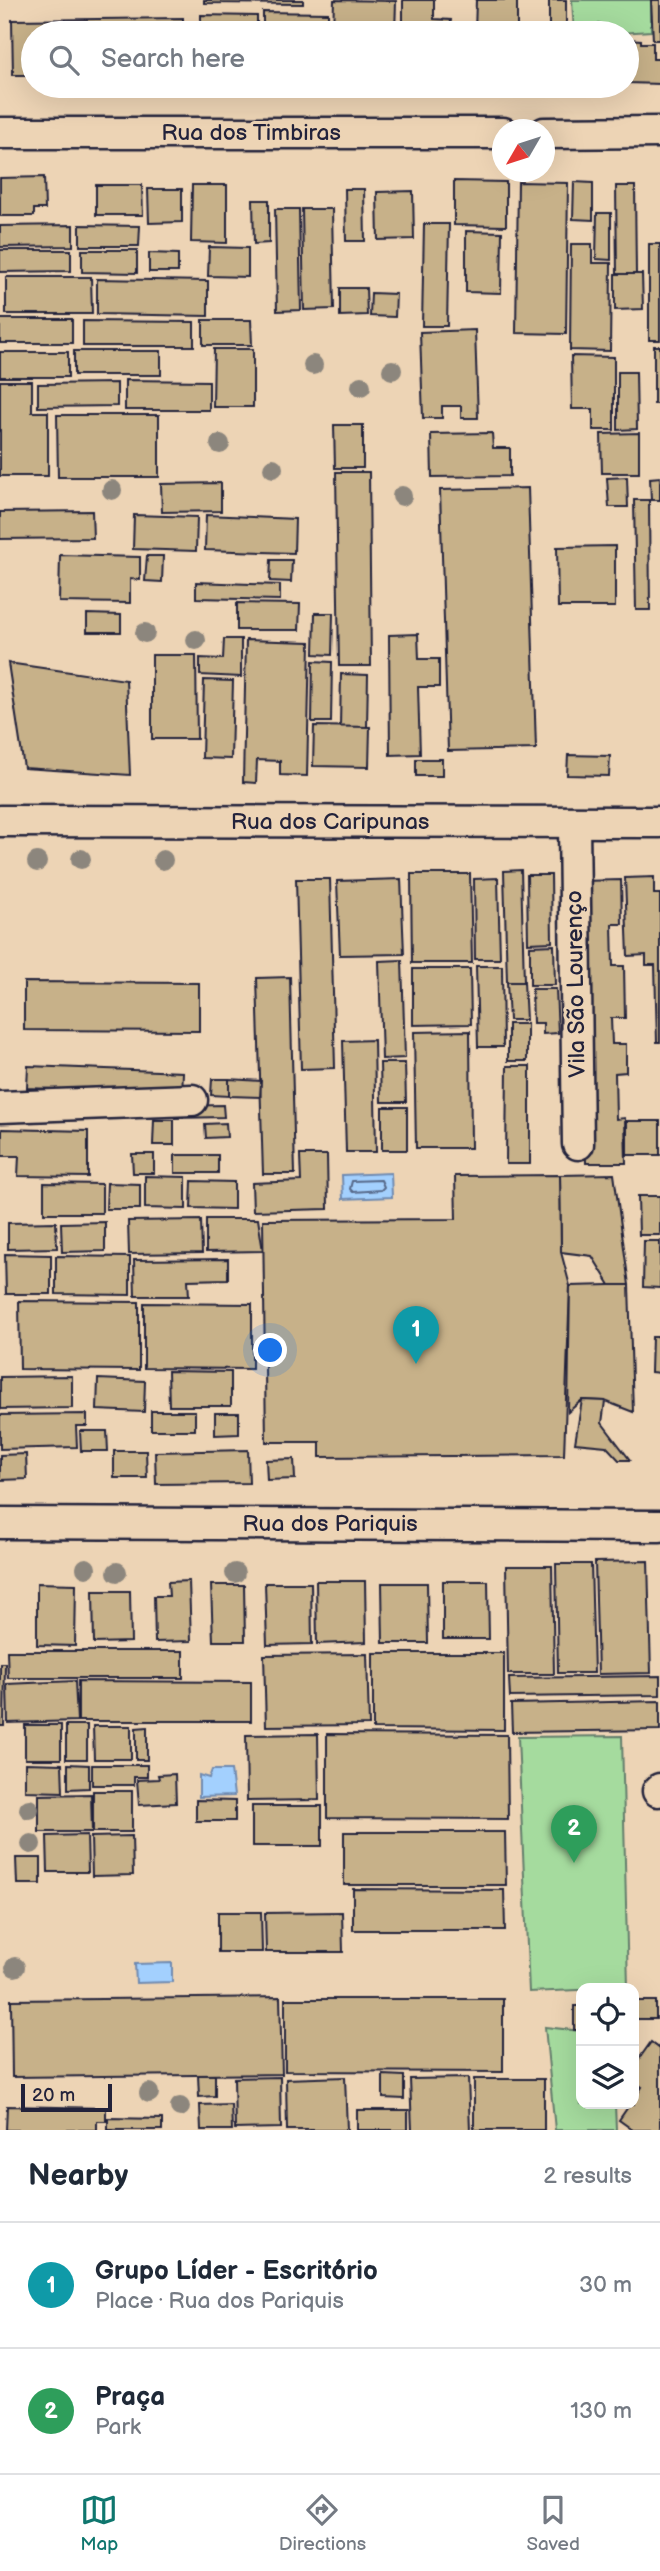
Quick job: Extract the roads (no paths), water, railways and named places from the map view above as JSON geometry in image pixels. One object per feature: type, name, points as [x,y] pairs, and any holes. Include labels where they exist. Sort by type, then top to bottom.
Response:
[{"type":"street","points":[[555,133],[660,132]]},
{"type":"street","name":"Rua dos Timbiras","points":[[0,133],[492,133]]},
{"type":"street","name":"Rua dos Caripunas","points":[[0,821],[660,822]]},
{"type":"street","name":"Vila São Lourenço","points":[[574,823],[578,1144]]},
{"type":"street","points":[[0,1107],[192,1100]]},
{"type":"street","name":"Rua dos Pariquis","points":[[0,1523],[660,1526]]},
{"type":"water","points":[[391,1173],[392,1197],[343,1199],[342,1175]]},
{"type":"water","points":[[212,1770],[231,1770],[234,1796],[199,1797],[199,1775],[209,1778]]},
{"type":"water","points":[[172,1963],[172,1982],[136,1983],[135,1964]]},
{"type":"place","name":"Grupo Líder - Escritório","points":[[416,1364]]},
{"type":"place","name":"Praça","points":[[574,1863]]}]
